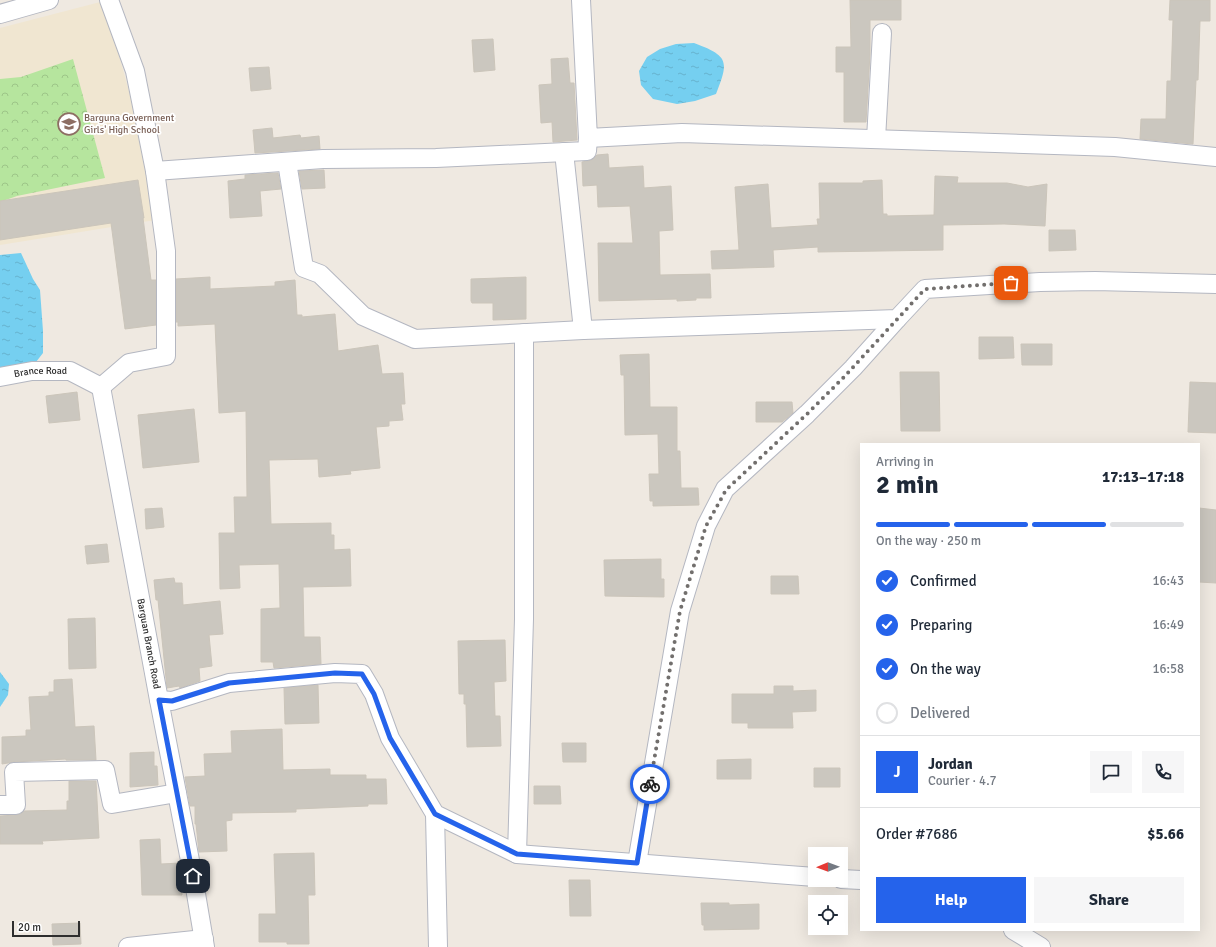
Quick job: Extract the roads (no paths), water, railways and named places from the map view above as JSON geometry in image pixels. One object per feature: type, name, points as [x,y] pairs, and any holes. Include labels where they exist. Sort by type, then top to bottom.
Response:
[{"type":"street","points":[[0,14],[48,0]]},
{"type":"street","points":[[101,387],[129,363],[166,356],[166,251],[155,171],[135,71],[109,0]]},
{"type":"street","points":[[155,171],[323,159],[436,158],[587,151],[588,138],[581,0]]},
{"type":"street","points":[[876,139],[882,34]]},
{"type":"street","points":[[588,138],[682,132],[1115,147],[1216,157]]},
{"type":"street","points":[[564,152],[583,330]]},
{"type":"street","points":[[286,162],[304,268],[320,274],[363,316],[416,339],[583,330],[897,319]]},
{"type":"street","points":[[637,863],[680,611],[706,526],[726,490],[807,414],[853,368],[925,289],[1040,282],[1095,281],[1216,284]]},
{"type":"street","points":[[517,854],[524,619],[524,333]]},
{"type":"street","name":"Brance Road","points":[[0,377],[32,371],[70,371],[101,387]]},
{"type":"street","name":"Barguan Branch Road","points":[[101,387],[205,943]]},
{"type":"street","points":[[159,700],[172,701],[229,683],[335,673],[362,674],[374,694],[390,738],[435,814],[438,947]]},
{"type":"street","points":[[0,805],[16,805],[14,772],[105,770],[112,804],[177,793]]},
{"type":"street","points":[[435,814],[517,854],[808,876]]},
{"type":"street","points":[[848,879],[860,880]]},
{"type":"street","points":[[1015,931],[1041,947]]},
{"type":"street","points":[[128,947],[205,943]]},
{"type":"water","points":[[694,43],[714,52],[720,56],[723,61],[723,74],[716,94],[695,101],[677,104],[653,99],[641,85],[639,71],[647,57],[660,49],[676,44]]},
{"type":"water","points":[[21,253],[33,279],[40,290],[43,353],[36,362],[0,369],[0,255]]},
{"type":"water","points":[[0,672],[9,684],[8,695],[0,707]]},
{"type":"place","name":"Barguna Government Girls' High School","points":[[69,124]]}]
